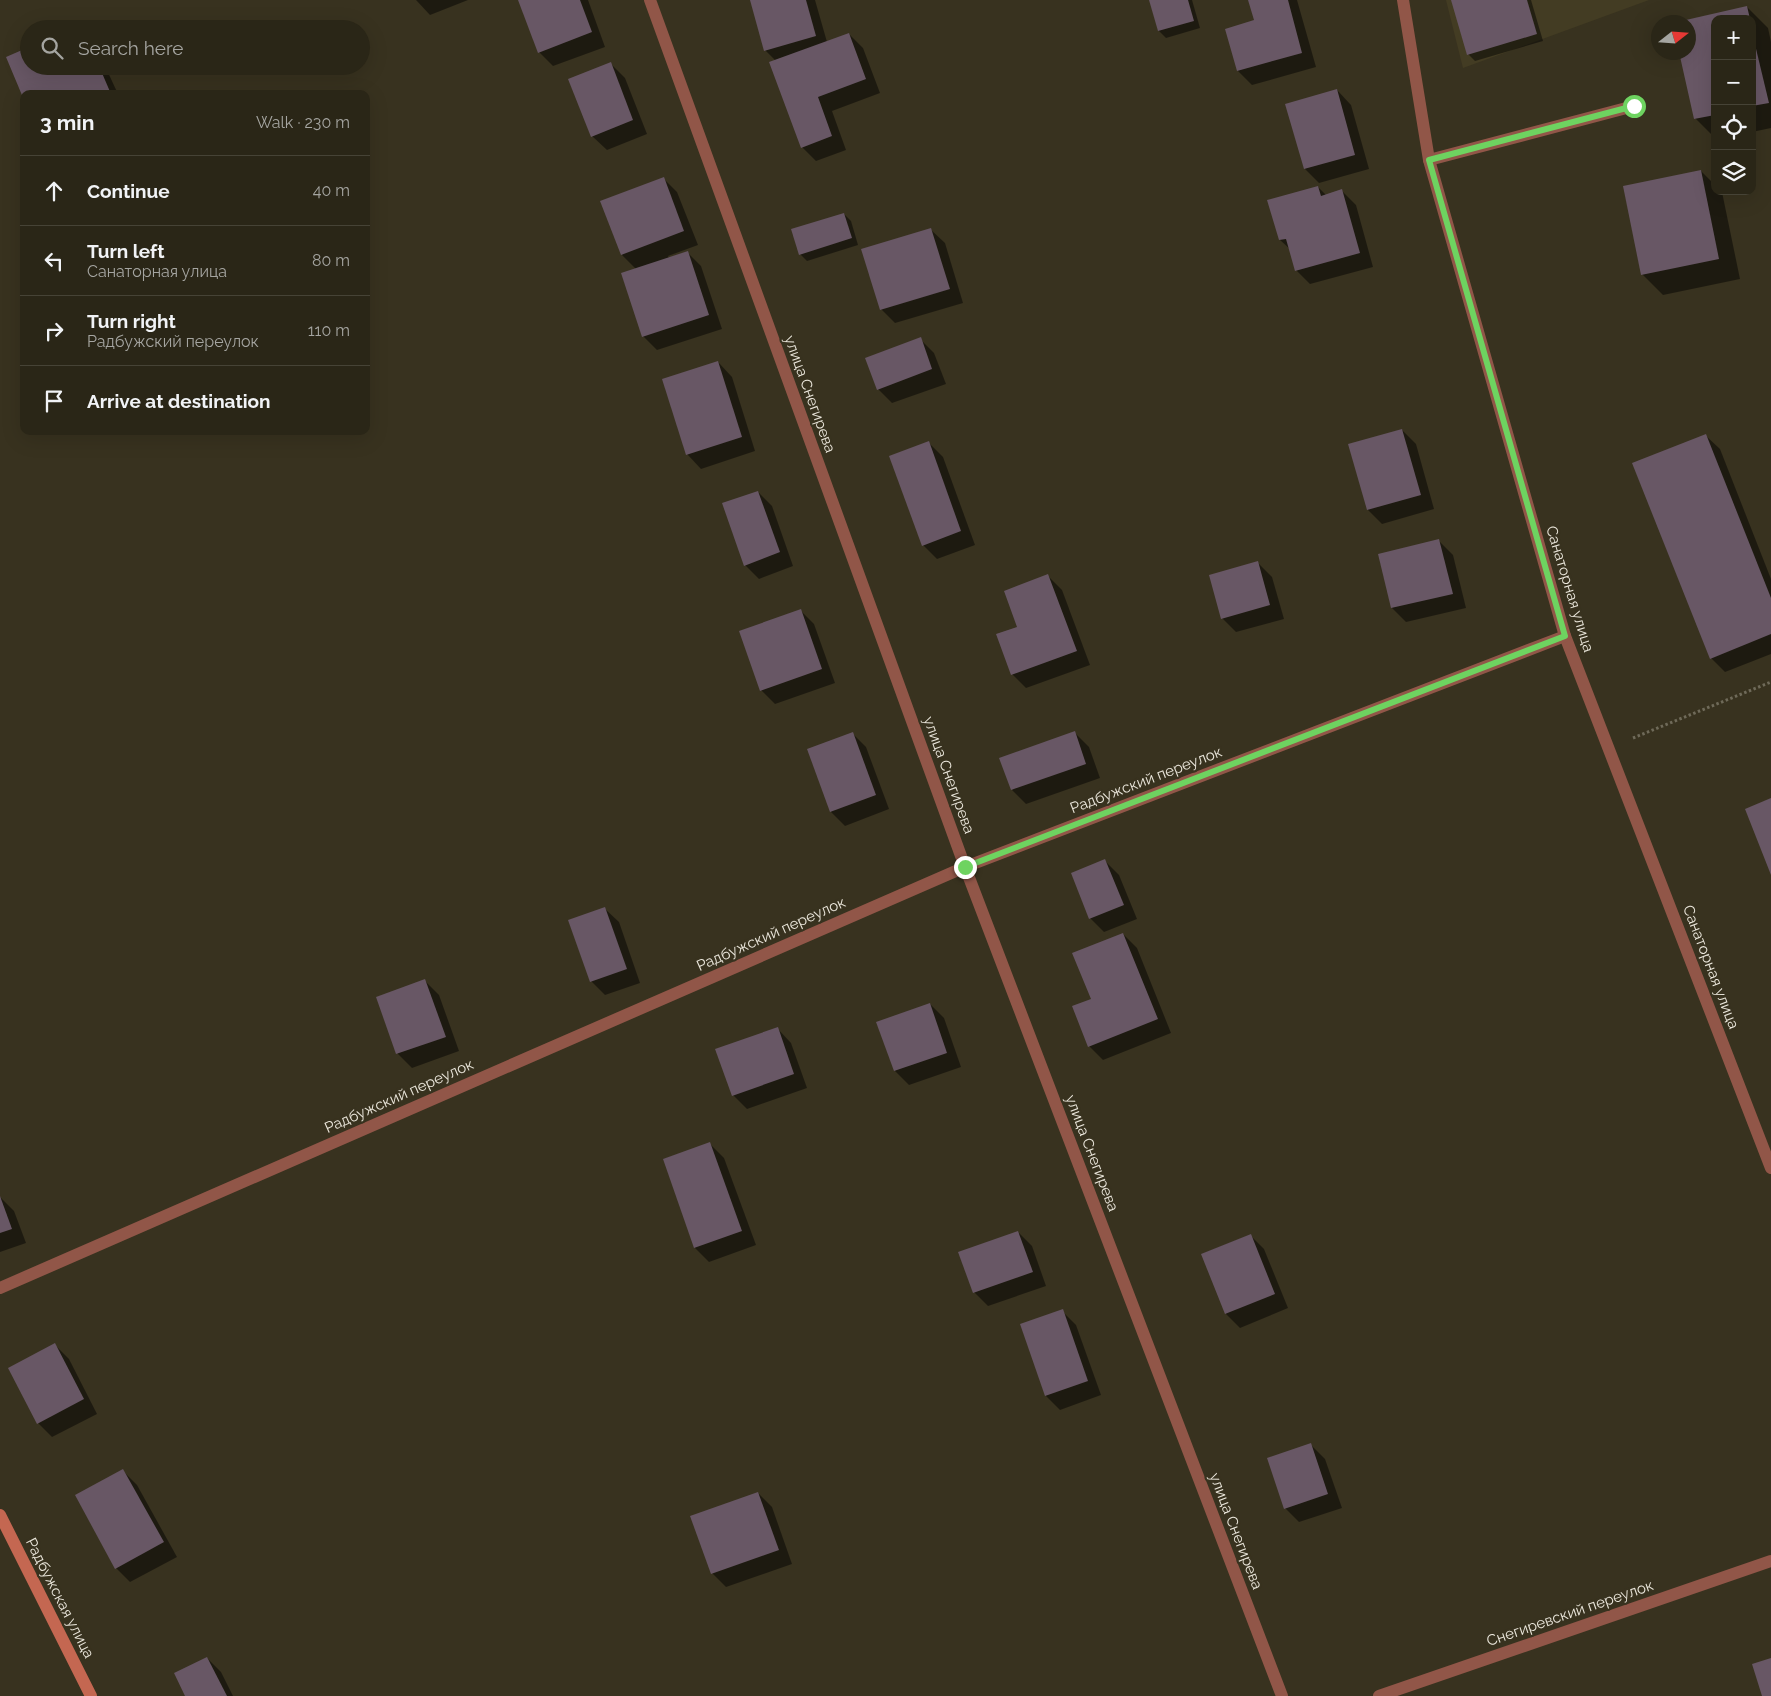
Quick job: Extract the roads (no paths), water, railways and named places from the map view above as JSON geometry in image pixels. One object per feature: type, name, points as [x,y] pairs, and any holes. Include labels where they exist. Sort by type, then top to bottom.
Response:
[{"type":"main road","name":"Радбужская улица","points":[[0,1515],[91,1696]]},
{"type":"street","name":"улица Снегирева","points":[[650,0],[965,867],[1282,1696]]},
{"type":"street","name":"Санаторная улица","points":[[1403,0],[1429,160],[1565,636],[1610,748],[1771,1168]]},
{"type":"street","points":[[1429,160],[1634,106]]},
{"type":"street","name":"Радбужский переулок","points":[[0,1288],[965,867],[1565,636]]},
{"type":"street","name":"Снегиревский переулок","points":[[1379,1696],[1771,1561]]}]
